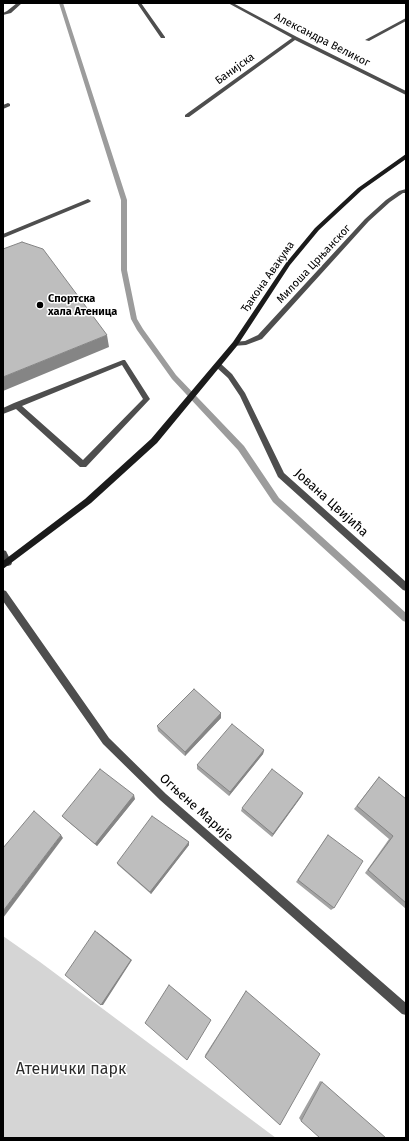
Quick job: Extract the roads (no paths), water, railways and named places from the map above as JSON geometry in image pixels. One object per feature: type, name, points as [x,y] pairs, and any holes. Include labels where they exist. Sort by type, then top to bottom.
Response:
[{"type":"main road","name":"Ђакона Авакума","points":[[6,565],[88,501],[154,441],[235,344],[288,264],[318,229],[360,189],[406,156]]},
{"type":"street","points":[[3,14],[10,12],[20,3]]},
{"type":"street","points":[[139,3],[163,37]]},
{"type":"street","name":"Александра Великог","points":[[230,3],[294,38],[406,93]]},
{"type":"street","points":[[367,40],[406,19]]},
{"type":"street","name":"Банијска","points":[[186,116],[294,38]]},
{"type":"street","name":"Милоша Црњанског","points":[[235,344],[246,343],[260,337],[367,220],[388,201],[401,192],[406,191]]},
{"type":"street","points":[[3,236],[88,201]]},
{"type":"street","points":[[3,411],[123,362],[147,399],[83,465],[16,406]]},
{"type":"street","name":"Јована Цвијића","points":[[218,365],[230,376],[243,395],[281,476],[406,587]]},
{"type":"street","points":[[3,553],[6,565]]},
{"type":"street","name":"Огњене Марије","points":[[3,594],[106,741],[163,797],[406,1010]]},
{"type":"waterway","points":[[61,3],[124,200],[124,270],[134,319],[140,330],[174,377],[241,448],[276,500],[406,618]]},
{"type":"place","name":"Спортска хала Атеница","points":[[40,305]]},
{"type":"park label","name":"Атенички парк","points":[[71,1070]]}]
